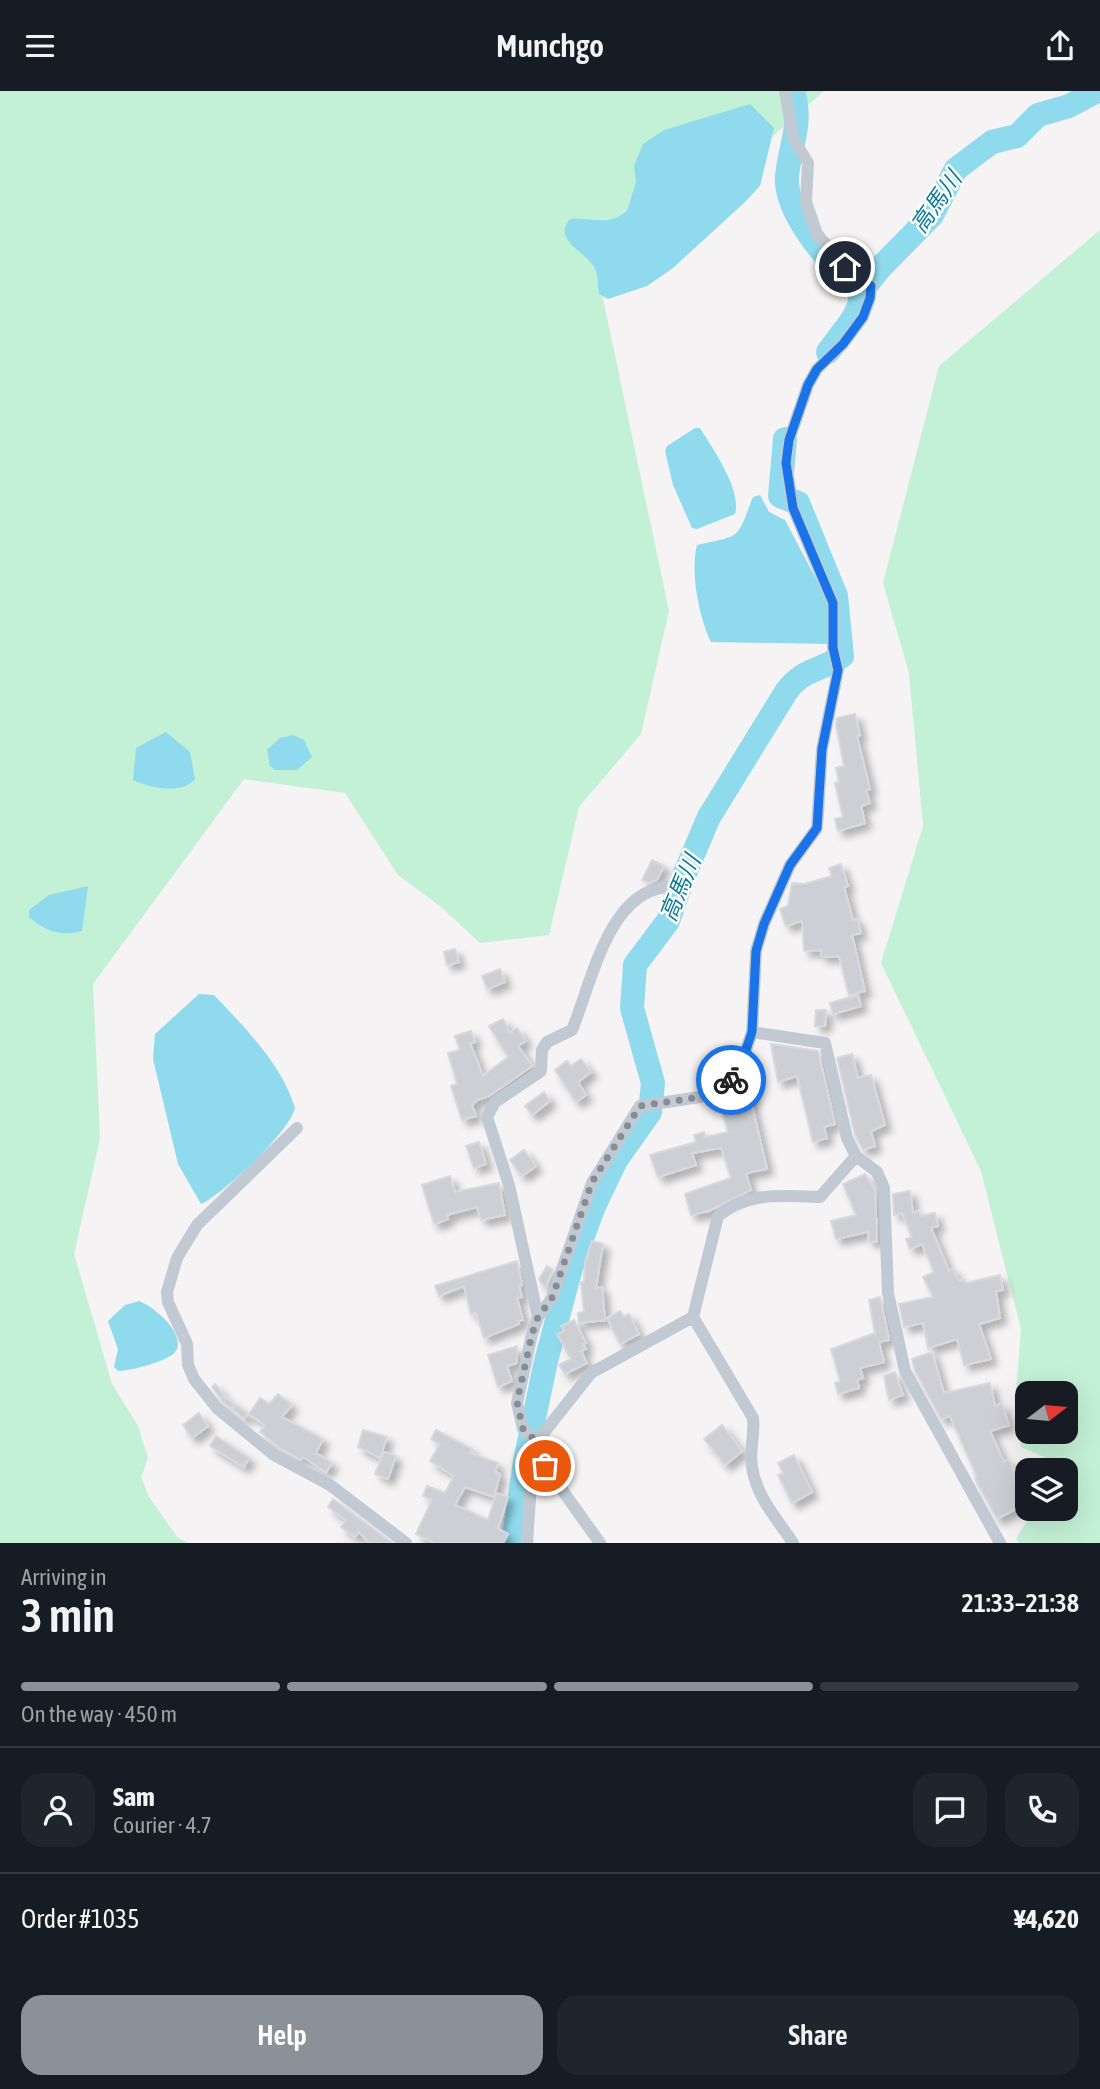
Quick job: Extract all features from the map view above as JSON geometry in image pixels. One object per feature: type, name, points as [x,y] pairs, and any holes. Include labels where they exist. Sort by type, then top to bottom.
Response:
[{"type":"street","points":[[534,1439],[523,1429],[517,1402],[538,1317],[552,1298],[592,1182],[634,1112],[649,1102],[700,1097],[732,1079],[747,1051],[752,1032],[756,951],[764,924],[790,865],[817,828],[822,749],[838,670],[833,648],[833,603],[793,508],[786,463],[789,440],[808,385],[817,369],[843,344],[863,317],[871,286],[845,267],[817,234],[806,202],[808,163],[793,138],[785,91]]},
{"type":"street","points":[[538,1317],[509,1185],[487,1117],[495,1103],[541,1071],[542,1049],[547,1042],[572,1030],[601,947],[626,908],[642,896],[655,891],[671,887],[687,888]]},
{"type":"street","points":[[752,1032],[825,1043],[847,1138],[856,1156],[877,1172],[884,1188],[888,1293],[905,1371],[1001,1543]]},
{"type":"street","points":[[297,1128],[197,1225],[177,1258],[169,1281],[168,1302],[187,1344],[188,1365],[194,1379],[217,1408],[274,1455],[330,1485],[406,1543]]},
{"type":"street","points":[[793,1543],[758,1491],[751,1464],[755,1436],[753,1418],[693,1317],[718,1216],[730,1206],[766,1195],[820,1197],[856,1156]]},
{"type":"street","points":[[534,1439],[542,1435],[591,1373],[693,1317]]},
{"type":"street","points":[[527,1543],[534,1439]]},
{"type":"street","points":[[533,1461],[545,1466],[600,1543]]},
{"type":"green space","points":[[0,91],[824,91],[601,289],[669,611],[641,734],[579,807],[549,935],[480,943],[440,906],[398,875],[345,793],[244,779],[93,984],[100,1139],[74,1254],[112,1384],[138,1426],[148,1458],[141,1477],[149,1497],[178,1538],[188,1543],[0,1543]]},
{"type":"green space","points":[[1100,230],[1100,1543],[1019,1543],[1016,1539],[1027,1521],[1078,1521],[1078,1458],[1046,1458],[1021,1447],[1021,1444],[1078,1444],[1078,1381],[1017,1381],[1021,1329],[981,1171],[881,963],[923,826],[909,673],[883,583],[939,366]]},
{"type":"water","points":[[750,104],[774,128],[760,186],[673,268],[647,286],[608,299],[599,294],[594,267],[567,239],[565,226],[570,219],[606,220],[627,211],[636,182],[634,166],[643,144],[664,130]]},
{"type":"water","points":[[695,428],[700,428],[719,458],[736,504],[735,514],[697,529],[692,528],[673,485],[665,451],[667,446]]},
{"type":"water","points":[[760,495],[769,512],[785,520],[827,600],[828,644],[711,642],[697,594],[697,545],[736,533],[744,521],[753,497]]},
{"type":"water","points":[[166,732],[190,752],[195,779],[182,787],[166,789],[133,780],[136,748]]},
{"type":"water","points":[[293,735],[304,740],[312,757],[297,770],[275,770],[270,766],[267,750],[280,738]]},
{"type":"water","points":[[88,886],[82,931],[54,931],[29,917],[29,910],[49,895]]},
{"type":"water","points":[[199,994],[214,995],[250,1034],[272,1061],[295,1108],[269,1146],[225,1188],[201,1204],[178,1164],[153,1059],[155,1034]]},
{"type":"water","points":[[139,1301],[167,1321],[176,1336],[176,1351],[158,1362],[118,1371],[114,1367],[118,1349],[108,1321],[125,1305]]},
{"type":"building","points":[[855,714],[860,735],[857,736],[870,789],[866,790],[870,803],[861,806],[865,823],[838,831],[835,819],[843,817],[835,783],[839,782],[836,768],[844,766],[837,718]]},
{"type":"building","points":[[652,860],[664,866],[657,880],[648,883],[642,880]]},
{"type":"building","points":[[841,864],[848,886],[844,887],[853,920],[857,919],[861,933],[852,935],[865,991],[849,995],[839,956],[821,957],[821,950],[804,951],[802,921],[786,926],[780,909],[788,906],[792,883],[804,884],[832,876],[829,868]]},
{"type":"building","points":[[455,949],[459,962],[447,965],[444,952]]},
{"type":"building","points":[[500,969],[505,982],[487,989],[482,976]]},
{"type":"building","points":[[858,995],[861,1006],[833,1014],[830,1003]]},
{"type":"building","points":[[816,1010],[826,1010],[825,1026],[815,1026]]},
{"type":"building","points":[[503,1019],[510,1033],[517,1028],[526,1041],[518,1046],[532,1066],[489,1096],[477,1100],[472,1105],[476,1116],[462,1120],[451,1086],[457,1084],[448,1053],[460,1050],[455,1036],[471,1031],[475,1042],[470,1043],[483,1076],[508,1057],[489,1026]]},
{"type":"building","points":[[771,1044],[818,1051],[835,1124],[824,1127],[827,1138],[813,1142],[797,1076],[778,1082]]},
{"type":"building","points":[[852,1054],[858,1078],[871,1075],[885,1125],[871,1131],[875,1146],[863,1150],[855,1135],[837,1058]]},
{"type":"building","points":[[581,1059],[591,1072],[578,1082],[586,1095],[576,1102],[555,1070],[567,1061],[571,1066]]},
{"type":"building","points":[[751,1086],[752,1105],[767,1169],[746,1173],[751,1190],[709,1211],[691,1215],[685,1194],[731,1178],[721,1148],[692,1153],[696,1165],[658,1177],[650,1155],[696,1142],[694,1135],[704,1132],[705,1137],[728,1132],[722,1111],[743,1105],[740,1087]]},
{"type":"building","points":[[544,1092],[550,1101],[532,1115],[525,1106]]},
{"type":"building","points":[[479,1142],[486,1164],[474,1168],[466,1146]]},
{"type":"building","points":[[524,1150],[536,1166],[522,1176],[510,1160]]},
{"type":"building","points":[[865,1174],[875,1190],[877,1241],[869,1242],[868,1232],[836,1239],[831,1221],[856,1215],[843,1184]]},
{"type":"building","points":[[450,1176],[455,1192],[499,1183],[505,1215],[481,1220],[477,1207],[447,1215],[448,1219],[434,1224],[422,1185]]},
{"type":"building","points":[[910,1191],[913,1213],[918,1211],[921,1216],[935,1213],[938,1226],[931,1228],[949,1271],[953,1269],[959,1281],[965,1280],[966,1283],[1000,1275],[1003,1290],[996,1291],[1000,1318],[979,1324],[991,1359],[964,1365],[957,1339],[928,1348],[923,1323],[904,1327],[899,1304],[933,1297],[923,1277],[934,1272],[922,1244],[910,1249],[906,1239],[912,1237],[902,1213],[894,1215],[893,1194]]},
{"type":"building","points":[[592,1241],[603,1244],[596,1288],[602,1287],[605,1320],[579,1323],[578,1313],[584,1312],[581,1282],[584,1282],[585,1262]]},
{"type":"building","points":[[517,1261],[522,1297],[517,1298],[523,1320],[484,1338],[476,1313],[471,1314],[464,1286],[439,1296],[435,1286]]},
{"type":"building","points":[[547,1266],[553,1270],[545,1288],[539,1279]]},
{"type":"building","points":[[880,1297],[889,1340],[879,1342],[884,1362],[860,1368],[863,1378],[857,1380],[859,1388],[838,1394],[835,1383],[840,1381],[831,1349],[875,1333],[869,1300]]},
{"type":"building","points":[[620,1311],[624,1317],[629,1314],[639,1334],[620,1344],[607,1318]]},
{"type":"building","points":[[574,1320],[586,1343],[583,1344],[586,1349],[581,1351],[587,1363],[565,1374],[559,1365],[571,1359],[557,1334],[564,1331],[561,1326]]},
{"type":"building","points":[[517,1346],[517,1363],[507,1366],[512,1381],[498,1387],[488,1355]]},
{"type":"building","points":[[932,1352],[944,1393],[990,1383],[995,1406],[1002,1404],[1009,1425],[990,1431],[1004,1462],[1009,1460],[1015,1473],[1015,1509],[997,1519],[977,1483],[977,1477],[950,1416],[941,1419],[915,1371],[912,1359]]},
{"type":"building","points":[[895,1372],[903,1395],[889,1400],[884,1376]]},
{"type":"building","points":[[215,1384],[225,1397],[248,1414],[244,1419],[232,1409],[235,1406],[231,1408],[223,1402],[212,1387]]},
{"type":"building","points":[[278,1394],[292,1405],[282,1417],[323,1439],[316,1453],[332,1463],[326,1472],[303,1457],[301,1460],[281,1449],[260,1432],[265,1425],[249,1414],[260,1398],[269,1404]]},
{"type":"building","points":[[199,1413],[208,1426],[192,1438],[183,1425]]},
{"type":"building","points":[[722,1425],[742,1451],[725,1465],[704,1439]]},
{"type":"building","points":[[363,1430],[387,1437],[380,1458],[358,1447]]},
{"type":"building","points":[[436,1430],[472,1449],[470,1453],[498,1463],[495,1472],[500,1474],[494,1497],[465,1487],[455,1505],[488,1520],[496,1493],[508,1497],[498,1529],[508,1534],[503,1543],[435,1543],[416,1534],[432,1500],[423,1496],[427,1486],[445,1493],[454,1476],[430,1461],[440,1444],[431,1439]]},
{"type":"building","points":[[216,1436],[249,1458],[244,1467],[210,1446]]},
{"type":"building","points":[[384,1452],[396,1456],[388,1479],[375,1474]]},
{"type":"building","points":[[794,1455],[812,1492],[792,1503],[778,1475],[783,1473],[778,1463]]},
{"type":"building","points":[[333,1499],[392,1543],[370,1543],[359,1532],[355,1537],[341,1527],[346,1520],[328,1507]]},
{"type":"waterway","name":"高馬川","points":[[793,91],[797,113],[787,176],[788,191],[802,224],[813,240],[861,292]]},
{"type":"waterway","name":"高馬川","points":[[828,352],[852,320],[859,306],[861,292],[879,269],[932,215],[956,169],[992,142],[1017,136],[1038,115],[1069,106],[1097,91]]},
{"type":"waterway","name":"高馬川","points":[[513,1543],[525,1461],[546,1361],[571,1268],[594,1206],[616,1160],[650,1112],[653,1083],[632,1008],[635,965],[668,921],[709,817],[786,692],[805,674],[842,656],[836,596],[798,503],[780,496],[785,439]]},
{"type":"way so far","points":[[545,1466],[533,1461],[534,1439],[523,1429],[517,1402],[532,1334],[538,1317],[552,1298],[592,1182],[640,1106],[649,1102],[700,1097],[731,1080]]},
{"type":"route","points":[[731,1080],[739,1070],[752,1032],[756,951],[764,924],[790,865],[817,828],[822,749],[838,670],[833,648],[833,603],[793,508],[786,463],[789,440],[808,385],[817,369],[843,344],[863,317],[870,298],[871,286],[845,267]]}]
